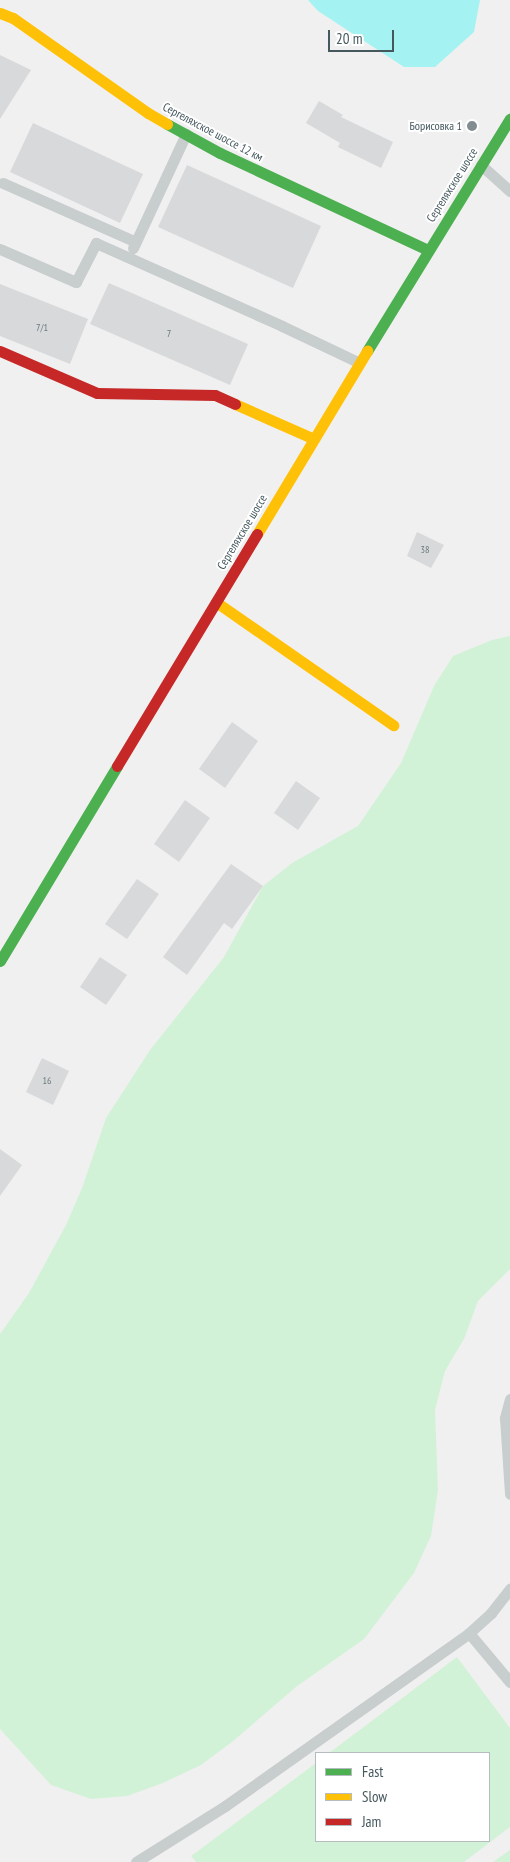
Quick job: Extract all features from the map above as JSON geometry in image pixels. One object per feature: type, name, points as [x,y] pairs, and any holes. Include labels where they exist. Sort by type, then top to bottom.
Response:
[{"type":"street","name":"Сергеляхское шоссе 12 км","points":[[0,13],[13,18],[148,113],[220,153],[428,250]]},
{"type":"street","name":"Сергеляхское шоссе","points":[[0,961],[428,250],[510,119]]},
{"type":"street","points":[[0,351],[97,393],[215,395],[314,439]]},
{"type":"street","points":[[216,602],[393,725]]},
{"type":"lane","points":[[128,258],[186,134]]},
{"type":"lane","points":[[481,165],[510,191]]},
{"type":"lane","points":[[4,183],[136,242]]},
{"type":"lane","points":[[0,249],[76,282],[96,243],[360,363]]},
{"type":"lane","points":[[510,1399],[505,1418],[510,1494]]},
{"type":"lane","points":[[136,1862],[225,1806],[469,1633],[491,1614],[510,1589]]},
{"type":"lane","points":[[469,1633],[510,1682]]},
{"type":"green space","points":[[510,636],[510,1269],[478,1301],[464,1339],[445,1371],[435,1410],[438,1490],[431,1536],[414,1573],[364,1639],[296,1687],[232,1742],[201,1765],[163,1783],[127,1796],[91,1799],[51,1785],[0,1729],[0,1334],[29,1293],[66,1225],[82,1188],[106,1118],[150,1050],[224,957],[263,886],[292,863],[358,826],[401,763],[434,686],[453,656],[492,640]]},
{"type":"green space","points":[[457,1657],[510,1728],[510,1827],[464,1862],[196,1862],[191,1856],[315,1764],[315,1842],[490,1842],[490,1752],[330,1752]]},
{"type":"green space","points":[[510,1850],[510,1862],[493,1862]]},
{"type":"water","points":[[308,0],[480,0],[474,32],[435,67],[404,67],[318,11]]},
{"type":"building","points":[[0,55],[31,70],[0,119]]},
{"type":"building","points":[[319,101],[343,115],[341,117],[393,142],[381,168],[338,147],[340,143],[306,123]]},
{"type":"building","points":[[33,123],[143,174],[120,223],[10,172]]},
{"type":"building","points":[[187,165],[321,226],[293,288],[158,227]]},
{"type":"building","points":[[109,283],[248,344],[230,385],[90,324]]},
{"type":"building","points":[[0,284],[88,319],[70,364],[0,336]]},
{"type":"building","points":[[417,532],[444,545],[431,568],[407,556]]},
{"type":"building","points":[[232,722],[258,741],[225,788],[199,769]]},
{"type":"building","points":[[296,781],[320,798],[298,830],[274,813]]},
{"type":"building","points":[[185,800],[210,818],[179,862],[154,844]]},
{"type":"building","points":[[231,864],[263,886],[232,929],[224,923],[187,975],[163,957]]},
{"type":"building","points":[[137,879],[159,894],[127,939],[105,924]]},
{"type":"building","points":[[100,957],[127,975],[106,1005],[80,987]]},
{"type":"building","points":[[42,1058],[69,1071],[53,1105],[26,1092]]},
{"type":"building","points":[[0,1149],[22,1165],[0,1196]]},
{"type":"traffic: fast","points":[[367,351],[510,119]]},
{"type":"traffic: fast","points":[[167,124],[220,153],[428,250]]},
{"type":"traffic: fast","points":[[0,961],[117,766]]},
{"type":"traffic: slow","points":[[0,13],[13,18],[148,113],[167,124]]},
{"type":"traffic: slow","points":[[257,534],[367,351]]},
{"type":"traffic: slow","points":[[235,404],[314,439]]},
{"type":"traffic: slow","points":[[216,602],[393,725]]},
{"type":"traffic: jam","points":[[0,351],[97,393],[215,395],[235,404]]},
{"type":"traffic: jam","points":[[117,766],[257,534]]},
{"type":"place","name":"Борисовка 1","points":[[472,126]]}]
